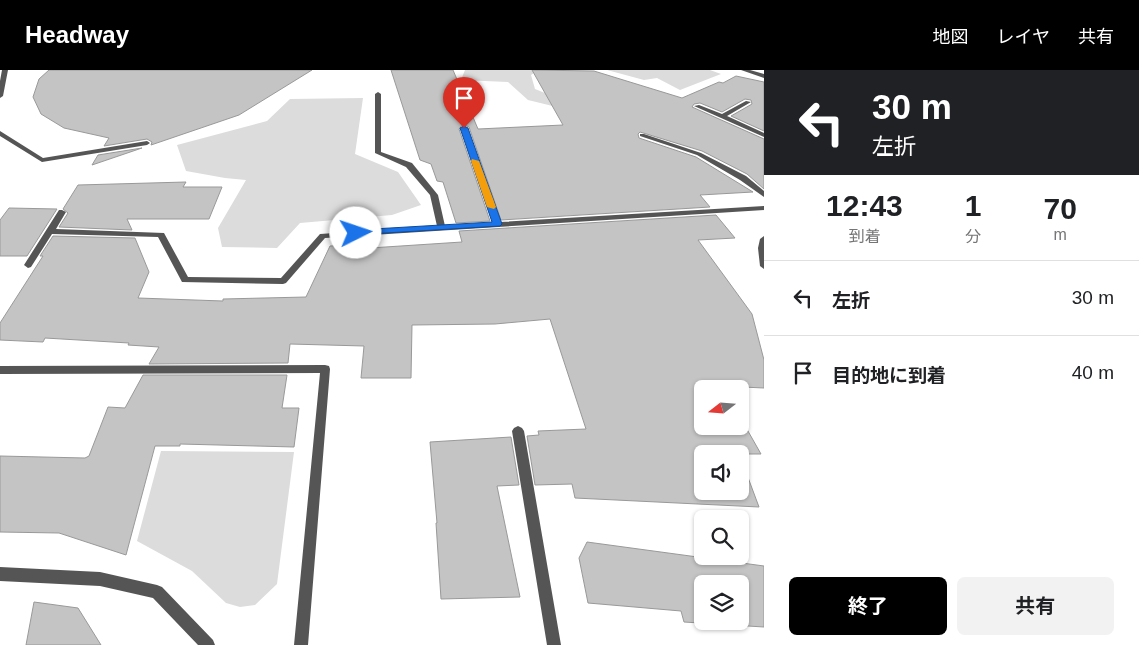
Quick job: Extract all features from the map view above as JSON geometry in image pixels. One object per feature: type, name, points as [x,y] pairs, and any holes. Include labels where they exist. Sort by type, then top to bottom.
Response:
[{"type":"street","points":[[0,96],[4,70]]},
{"type":"street","points":[[744,70],[764,76]]},
{"type":"street","points":[[378,94],[378,153],[409,165],[434,194],[441,228]]},
{"type":"street","points":[[722,116],[748,102]]},
{"type":"street","points":[[697,106],[764,135]]},
{"type":"street","points":[[464,128],[497,224]]},
{"type":"street","points":[[0,134],[42,160],[147,143]]},
{"type":"street","points":[[642,135],[699,154],[743,178],[764,195]]},
{"type":"street","points":[[50,232],[161,235],[185,280],[283,281],[323,236],[764,208]]},
{"type":"street","points":[[28,265],[62,212]]},
{"type":"street","points":[[763,246],[764,266]]},
{"type":"street","points":[[0,370],[325,370],[301,645]]},
{"type":"street","points":[[518,431],[554,645]]},
{"type":"street","points":[[0,574],[100,579],[157,592],[208,645]]},
{"type":"shaded area","points":[[465,70],[538,70],[531,75],[535,89],[614,121],[528,100],[508,82],[461,80]]},
{"type":"shaded area","points":[[607,70],[710,70],[721,74],[680,90],[657,78],[644,80]]},
{"type":"shaded area","points":[[363,98],[355,154],[398,172],[421,205],[392,215],[300,223],[277,248],[222,247],[218,228],[246,180],[186,171],[177,145],[267,121],[290,99]]},
{"type":"shaded area","points":[[161,451],[294,452],[277,584],[255,605],[240,607],[226,603],[192,571],[137,541]]},
{"type":"building","points":[[49,70],[312,70],[239,115],[151,145],[152,142],[147,139],[104,146],[109,138],[64,128],[41,114],[33,97],[39,79]]},
{"type":"building","points":[[391,70],[453,70],[478,129],[563,125],[532,70],[594,71],[682,98],[719,82],[723,83],[736,76],[764,82],[764,131],[731,116],[752,104],[751,100],[745,99],[722,112],[700,103],[694,104],[692,107],[764,139],[764,189],[747,174],[702,151],[640,132],[638,134],[639,138],[696,157],[753,192],[700,195],[710,207],[501,220],[469,127],[463,124],[459,129],[490,221],[456,223],[443,182],[437,181],[431,164],[420,160]]},
{"type":"building","points":[[142,148],[92,165],[98,155]]},
{"type":"building","points":[[186,182],[183,187],[222,187],[209,219],[127,219],[132,230],[59,227],[68,213],[63,209],[78,185]]},
{"type":"building","points":[[9,208],[57,209],[27,256],[0,256],[0,220]]},
{"type":"building","points":[[716,215],[735,238],[698,240],[752,314],[764,360],[764,388],[749,387],[749,380],[694,380],[694,435],[749,435],[749,433],[761,454],[749,454],[749,445],[694,445],[694,500],[749,500],[749,480],[759,507],[575,498],[572,484],[535,485],[527,436],[539,435],[538,431],[586,429],[550,319],[495,324],[412,325],[411,378],[361,378],[364,346],[290,344],[288,363],[149,364],[159,347],[128,345],[129,343],[45,338],[43,342],[0,340],[0,323],[43,256],[40,256],[53,236],[135,238],[149,272],[138,298],[223,301],[223,299],[306,297],[330,246],[369,244],[370,248],[462,242],[459,231]]},
{"type":"building","points":[[143,375],[287,375],[282,408],[299,408],[294,447],[180,444],[180,446],[155,446],[126,555],[59,533],[0,532],[0,456],[85,458],[89,456],[108,407],[125,408]]},
{"type":"building","points":[[511,437],[519,485],[497,486],[520,597],[441,599],[430,442]]},
{"type":"building","points":[[587,542],[694,557],[694,565],[749,564],[764,566],[764,627],[749,626],[749,575],[694,575],[694,623],[684,622],[681,611],[588,603],[579,558]]},
{"type":"building","points":[[34,602],[78,608],[101,645],[26,645]]},
{"type":"slow traffic","points":[[475,161],[491,207]]},
{"type":"route","points":[[356,233],[497,224],[464,128]]}]
